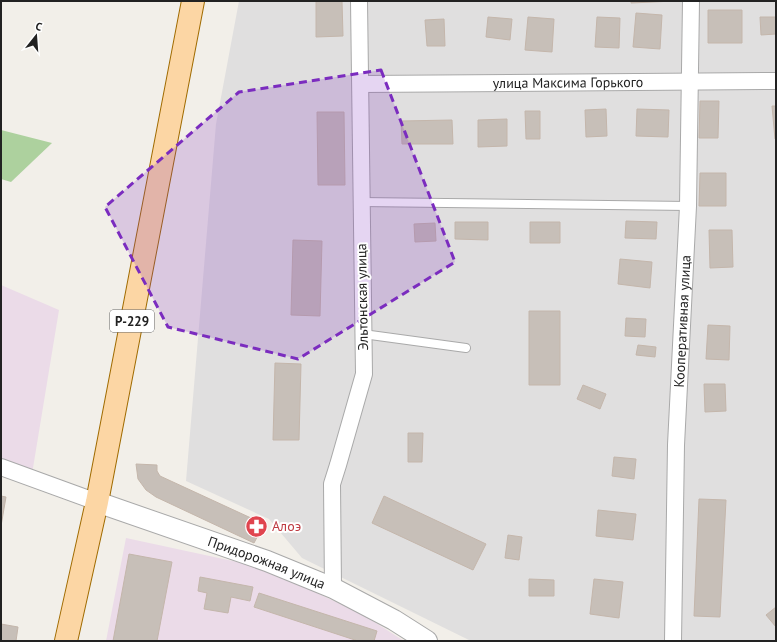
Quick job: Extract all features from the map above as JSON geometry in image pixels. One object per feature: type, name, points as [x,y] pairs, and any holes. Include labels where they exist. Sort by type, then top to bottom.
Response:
[{"type":"main road","name":"Р-229","points":[[66,641],[97,502],[193,1]]},
{"type":"street","name":"Эльтонская улица","points":[[333,588],[332,484],[364,374],[360,202],[361,84],[359,1]]},
{"type":"street","name":"Кооперативная улица","points":[[673,641],[676,445],[688,206],[691,1]]},
{"type":"street","name":"улица Максима Горького","points":[[361,84],[776,81]]},
{"type":"street","points":[[1,467],[97,502]]},
{"type":"street","name":"Придорожная улица","points":[[97,502],[267,561],[333,588],[394,620],[426,641]]},
{"type":"lane","points":[[360,202],[688,206]]},
{"type":"lane","points":[[363,334],[466,348]]},
{"type":"highlighted area","points":[[381,70],[455,262],[298,359],[168,327],[105,207],[239,92]]},
{"type":"shaded area","points":[[239,1],[776,1],[776,641],[471,641],[302,558],[269,519],[186,481],[216,124]]},
{"type":"shaded area","points":[[1,285],[59,310],[32,474],[1,463]]},
{"type":"shaded area","points":[[126,538],[261,567],[362,614],[404,641],[106,641]]},
{"type":"green space","points":[[1,130],[52,143],[11,182],[1,179]]},
{"type":"building","points":[[316,1],[342,1],[343,36],[316,37]]},
{"type":"building","points":[[631,1],[674,1],[631,3]]},
{"type":"building","points":[[708,10],[742,10],[742,43],[708,43]]},
{"type":"building","points":[[636,13],[662,15],[660,49],[633,47]]},
{"type":"building","points":[[488,17],[512,19],[510,40],[486,37]]},
{"type":"building","points":[[528,17],[554,19],[552,52],[525,50]]},
{"type":"building","points":[[597,17],[620,18],[619,48],[595,47]]},
{"type":"building","points":[[760,17],[776,17],[776,34],[761,35]]},
{"type":"building","points":[[444,19],[445,46],[427,46],[425,20]]},
{"type":"building","points":[[700,101],[719,101],[718,138],[699,138]]},
{"type":"building","points":[[772,106],[776,106],[776,139],[775,139]]},
{"type":"building","points":[[606,109],[607,136],[586,137],[585,110]]},
{"type":"building","points":[[637,109],[669,110],[668,137],[636,136]]},
{"type":"building","points":[[525,111],[540,111],[540,139],[526,139]]},
{"type":"building","points":[[317,112],[344,112],[345,185],[318,185]]},
{"type":"building","points":[[507,119],[507,146],[478,147],[478,120]]},
{"type":"building","points":[[452,120],[453,144],[402,144],[401,121]]},
{"type":"building","points":[[700,173],[726,173],[726,206],[699,206]]},
{"type":"building","points":[[626,221],[657,222],[656,239],[625,238]]},
{"type":"building","points":[[455,222],[488,222],[488,240],[455,239]]},
{"type":"building","points":[[530,222],[560,222],[560,243],[530,243]]},
{"type":"building","points":[[435,223],[436,241],[415,242],[414,224]]},
{"type":"building","points":[[709,230],[732,230],[733,267],[710,268]]},
{"type":"building","points":[[293,240],[322,241],[320,316],[291,315]]},
{"type":"building","points":[[620,259],[652,262],[650,288],[618,284]]},
{"type":"building","points":[[529,311],[560,311],[560,385],[529,385]]},
{"type":"building","points":[[626,318],[646,319],[645,337],[625,336]]},
{"type":"building","points":[[708,325],[730,326],[729,360],[706,359]]},
{"type":"building","points":[[638,345],[656,347],[655,357],[636,355]]},
{"type":"building","points":[[275,363],[301,364],[299,440],[273,440]]},
{"type":"building","points":[[704,384],[725,384],[726,411],[705,412]]},
{"type":"building","points":[[583,385],[606,394],[600,409],[577,399]]},
{"type":"building","points":[[408,433],[423,433],[422,462],[408,462]]},
{"type":"building","points":[[614,457],[636,459],[634,479],[612,476]]},
{"type":"building","points":[[136,464],[157,465],[157,471],[160,476],[264,524],[254,543],[156,497],[146,490],[138,479]]},
{"type":"building","points":[[1,496],[6,497],[1,526]]},
{"type":"building","points":[[384,496],[486,544],[473,570],[372,523]]},
{"type":"building","points":[[699,499],[726,500],[720,617],[694,616]]},
{"type":"building","points":[[598,510],[636,514],[633,540],[596,536]]},
{"type":"building","points":[[508,535],[522,537],[519,560],[505,558]]},
{"type":"building","points":[[129,554],[172,562],[157,641],[113,641]]},
{"type":"building","points":[[200,577],[253,587],[250,601],[231,597],[228,613],[204,609],[207,593],[198,591]]},
{"type":"building","points":[[529,579],[554,580],[554,596],[529,596]]},
{"type":"building","points":[[594,579],[623,582],[619,618],[590,614]]},
{"type":"building","points":[[259,593],[377,631],[374,641],[358,641],[254,607]]},
{"type":"building","points":[[776,607],[776,627],[766,615]]},
{"type":"building","points":[[1,624],[18,627],[16,641],[1,641]]},
{"type":"place","name":"Алоэ","points":[[256,526]]}]
